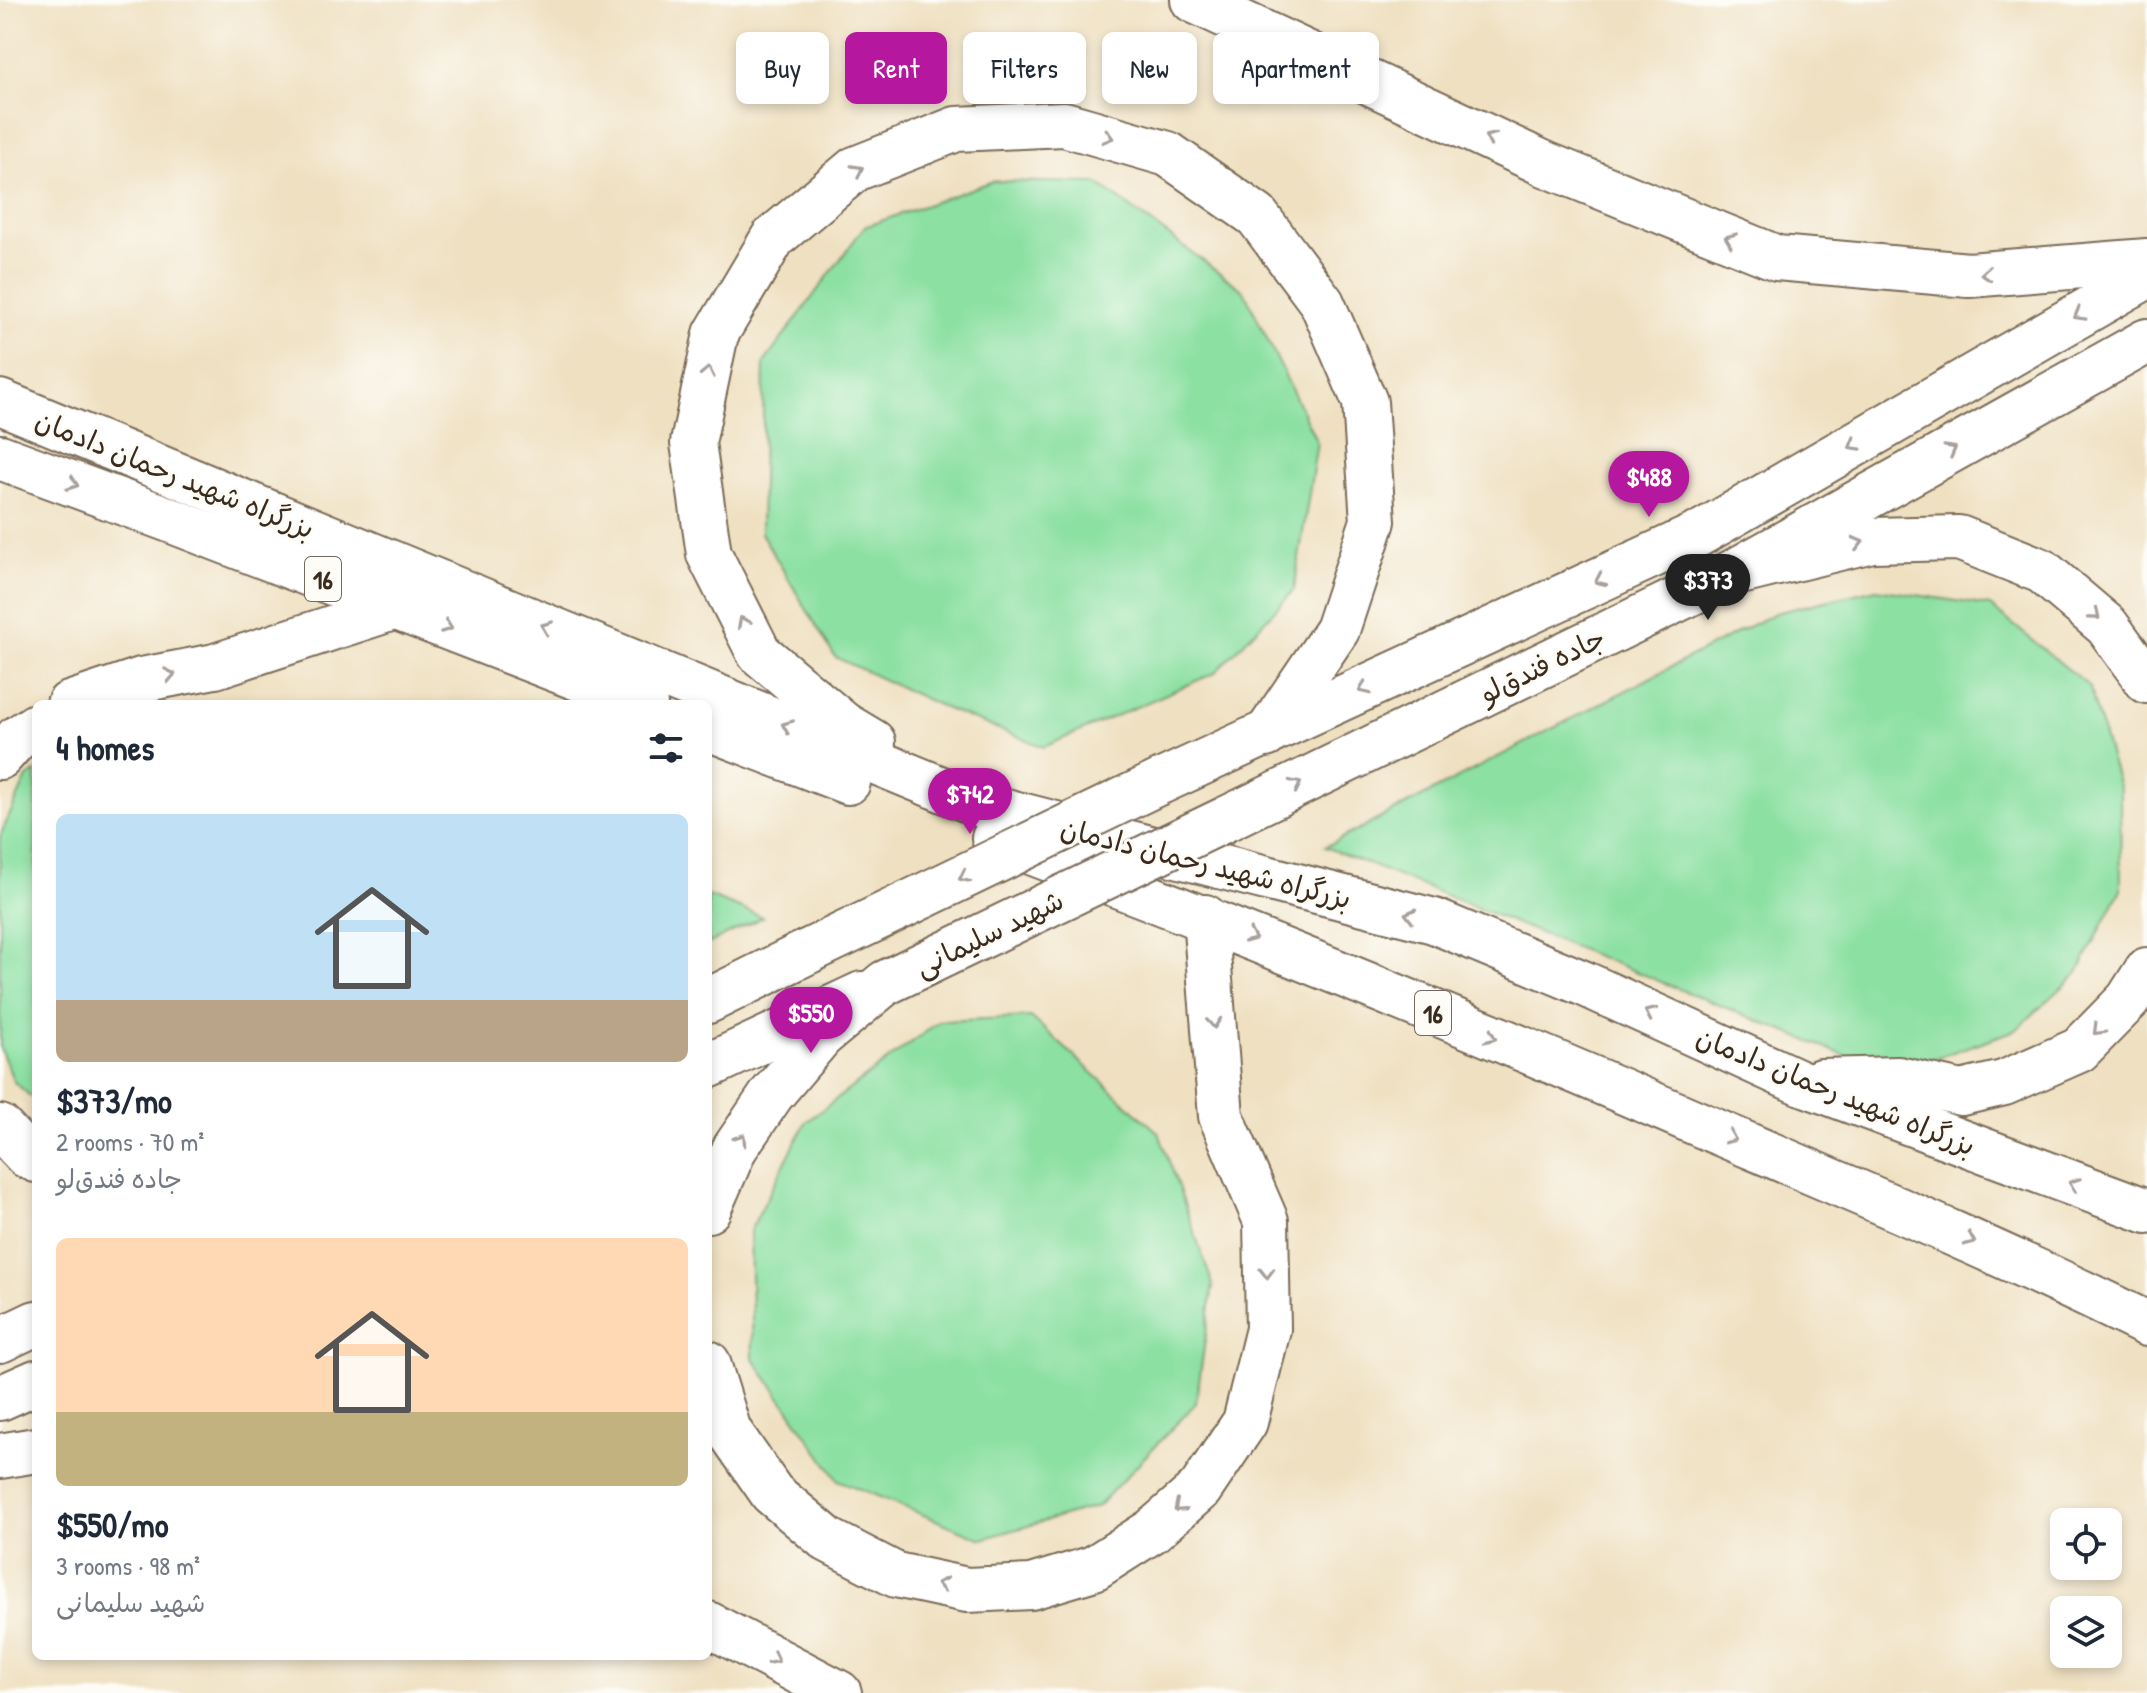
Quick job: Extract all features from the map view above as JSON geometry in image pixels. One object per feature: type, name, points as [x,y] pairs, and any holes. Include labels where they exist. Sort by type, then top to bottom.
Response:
[{"type":"main road","points":[[1193,0],[1545,164],[1777,258],[1969,275],[2147,261]]},
{"type":"main road","points":[[978,804],[843,724],[759,653],[709,554],[693,443],[716,334],[773,238],[855,169],[956,129],[1064,124],[1168,154],[1257,216],[1322,303],[1365,402],[1373,521],[1337,630],[1266,735]]},
{"type":"main road","points":[[712,999],[1160,782],[1699,534],[2147,276]]},
{"type":"main road","name":"جاده فندق‌لو","points":[[1226,819],[1728,575],[2147,341]]},
{"type":"main road","name":"بزرگراه شهید رحمان دادمان","points":[[0,402],[978,804],[1434,921],[1585,984],[1797,1081],[2147,1211]]},
{"type":"main road","name":"بزرگراه شهید رحمان دادمان","points":[[0,457],[635,700]]},
{"type":"main road","points":[[1728,575],[1872,540],[1959,538],[2042,571],[2107,626],[2147,681]]},
{"type":"main road","points":[[81,700],[141,680],[215,666],[396,607]]},
{"type":"main road","points":[[0,757],[16,739],[32,729]]},
{"type":"main road","name":"بزرگراه شهید رحمان دادمان","points":[[712,730],[1205,917],[1658,1106],[2011,1258],[2147,1324]]},
{"type":"main road","name":"شهید سلیمانی","points":[[712,1064],[1226,819]]},
{"type":"main road","points":[[712,1376],[729,1431],[772,1493],[828,1540],[896,1575],[967,1590],[1031,1587],[1094,1568],[1152,1531],[1200,1489],[1245,1422],[1268,1329],[1266,1221],[1221,1116],[1205,917]]},
{"type":"main road","points":[[1797,1081],[1898,1079],[1961,1093],[2004,1083],[2079,1050],[2128,1000],[2147,970]]},
{"type":"main road","points":[[712,1201],[735,1148],[772,1094],[821,1036],[885,983]]},
{"type":"main road","points":[[0,1127],[32,1158]]},
{"type":"main road","points":[[0,1340],[32,1325]]},
{"type":"main road","points":[[0,1398],[32,1384]]},
{"type":"main road","points":[[0,1456],[32,1451]]},
{"type":"main road","points":[[712,1626],[839,1693]]},
{"type":"green space","points":[[993,181],[1097,183],[1244,291],[1317,442],[1294,590],[1215,673],[1044,747],[949,710],[835,657],[761,533],[764,363],[864,227]]},
{"type":"green space","points":[[1876,589],[1990,606],[2089,686],[2120,790],[2121,889],[2078,973],[2016,1030],[1927,1061],[1856,1060],[1325,847],[1775,613]]},
{"type":"green space","points":[[32,774],[32,1098],[14,1082],[0,1048],[0,836],[27,777]]},
{"type":"green space","points":[[712,898],[763,917],[712,942]]},
{"type":"green space","points":[[1031,1017],[1159,1133],[1213,1285],[1196,1403],[1098,1506],[982,1539],[838,1480],[753,1358],[750,1231],[806,1122],[940,1021]]}]
